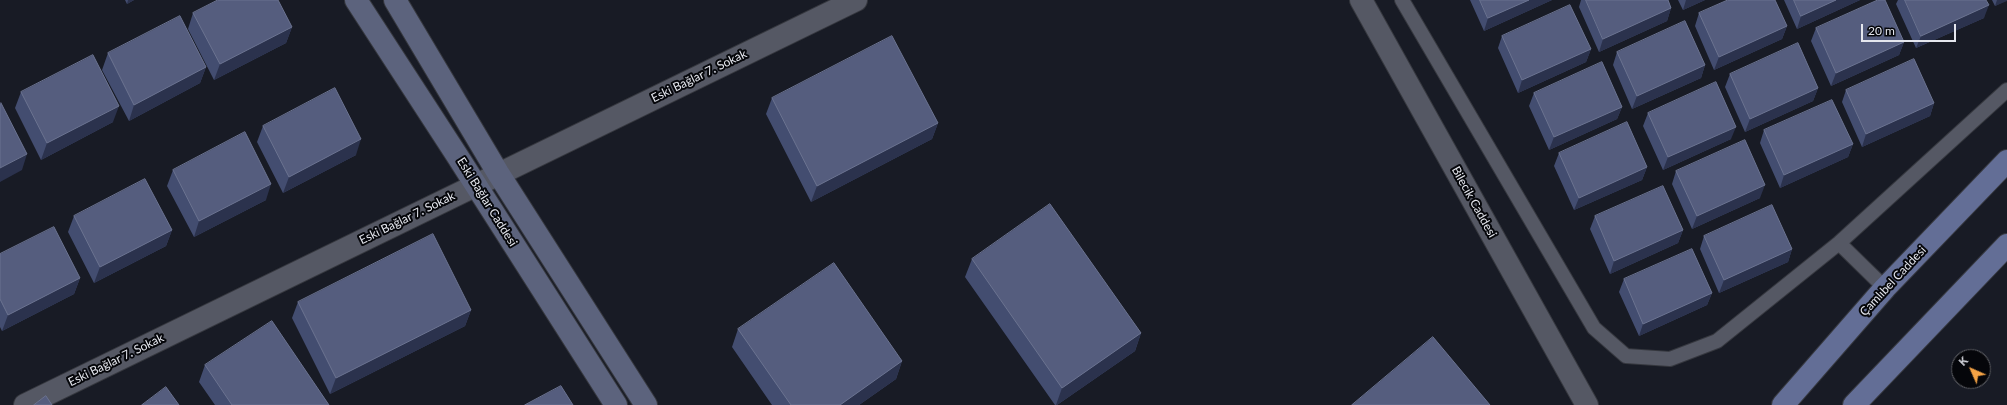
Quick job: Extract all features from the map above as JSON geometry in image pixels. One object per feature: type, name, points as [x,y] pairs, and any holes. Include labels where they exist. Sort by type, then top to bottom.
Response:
[{"type":"main road","name":"Çamlıbel Caddesi","points":[[1783,405],[1885,288],[2007,161]]},
{"type":"main road","points":[[1854,405],[2007,245]]},
{"type":"street","name":"Eski Bağlar Caddesi","points":[[356,0],[616,405]]},
{"type":"street","name":"Eski Bağlar Caddesi","points":[[395,0],[498,173],[646,405]]},
{"type":"street","name":"Eski Bağlar 7. Sokak","points":[[24,405],[856,0]]},
{"type":"street","name":"Bilecik Caddesi","points":[[1361,0],[1588,405]]},
{"type":"lane","points":[[1402,0],[1594,328],[1626,356],[1670,359],[1717,341],[1839,243],[2007,90]]},
{"type":"lane","points":[[1839,243],[1885,288]]},
{"type":"building","points":[[218,0],[278,0],[292,27],[220,64],[193,13]]},
{"type":"building","points":[[1480,0],[1529,0],[1488,18]]},
{"type":"building","points":[[1586,0],[1668,0],[1671,8],[1603,39]]},
{"type":"building","points":[[1728,0],[1775,0],[1787,26],[1719,57],[1699,13]]},
{"type":"building","points":[[1794,0],[1836,0],[1801,16]]},
{"type":"building","points":[[1878,0],[1885,0],[1904,42],[1836,73],[1816,28]]},
{"type":"building","points":[[1905,0],[1986,0],[1989,5],[1921,36]]},
{"type":"building","points":[[1570,5],[1591,49],[1522,80],[1502,36]]},
{"type":"building","points":[[180,16],[206,67],[134,105],[108,53]]},
{"type":"building","points":[[1685,21],[1705,65],[1637,96],[1617,52]]},
{"type":"building","points":[[892,36],[938,123],[817,186],[772,98]]},
{"type":"building","points":[[1798,43],[1818,88],[1750,119],[1730,74]]},
{"type":"building","points":[[93,55],[119,106],[47,143],[21,92]]},
{"type":"building","points":[[1914,59],[1934,103],[1866,134],[1846,90]]},
{"type":"building","points":[[1602,62],[1622,107],[1554,137],[1534,93]]},
{"type":"building","points":[[1716,82],[1736,127],[1668,157],[1648,113]]},
{"type":"building","points":[[335,88],[361,139],[289,177],[263,126]]},
{"type":"building","points":[[1832,100],[1853,144],[1784,175],[1764,130]]},
{"type":"building","points":[[1,103],[27,154],[0,168],[0,104]]},
{"type":"building","points":[[1627,122],[1647,167],[1579,198],[1559,153]]},
{"type":"building","points":[[245,132],[271,184],[199,221],[173,170]]},
{"type":"building","points":[[1745,140],[1765,185],[1697,216],[1676,171]]},
{"type":"building","points":[[145,179],[172,230],[100,267],[74,216]]},
{"type":"building","points":[[1663,186],[1683,230],[1614,261],[1595,216]]},
{"type":"building","points":[[1050,204],[1141,333],[1062,388],[972,259]]},
{"type":"building","points":[[1772,205],[1792,249],[1724,280],[1704,236]]},
{"type":"building","points":[[54,227],[80,278],[8,315],[0,299],[0,254]]},
{"type":"building","points":[[433,234],[471,310],[336,378],[298,302]]},
{"type":"building","points":[[1692,249],[1712,293],[1643,324],[1624,279]]},
{"type":"building","points":[[834,263],[902,361],[840,405],[791,405],[738,329]]},
{"type":"building","points":[[272,321],[329,405],[232,405],[205,365]]},
{"type":"building","points":[[1433,337],[1490,405],[1352,405]]},
{"type":"building","points":[[561,386],[573,405],[525,405]]},
{"type":"building","points":[[166,387],[179,405],[142,405]]},
{"type":"building","points":[[46,396],[52,405],[34,405]]}]
